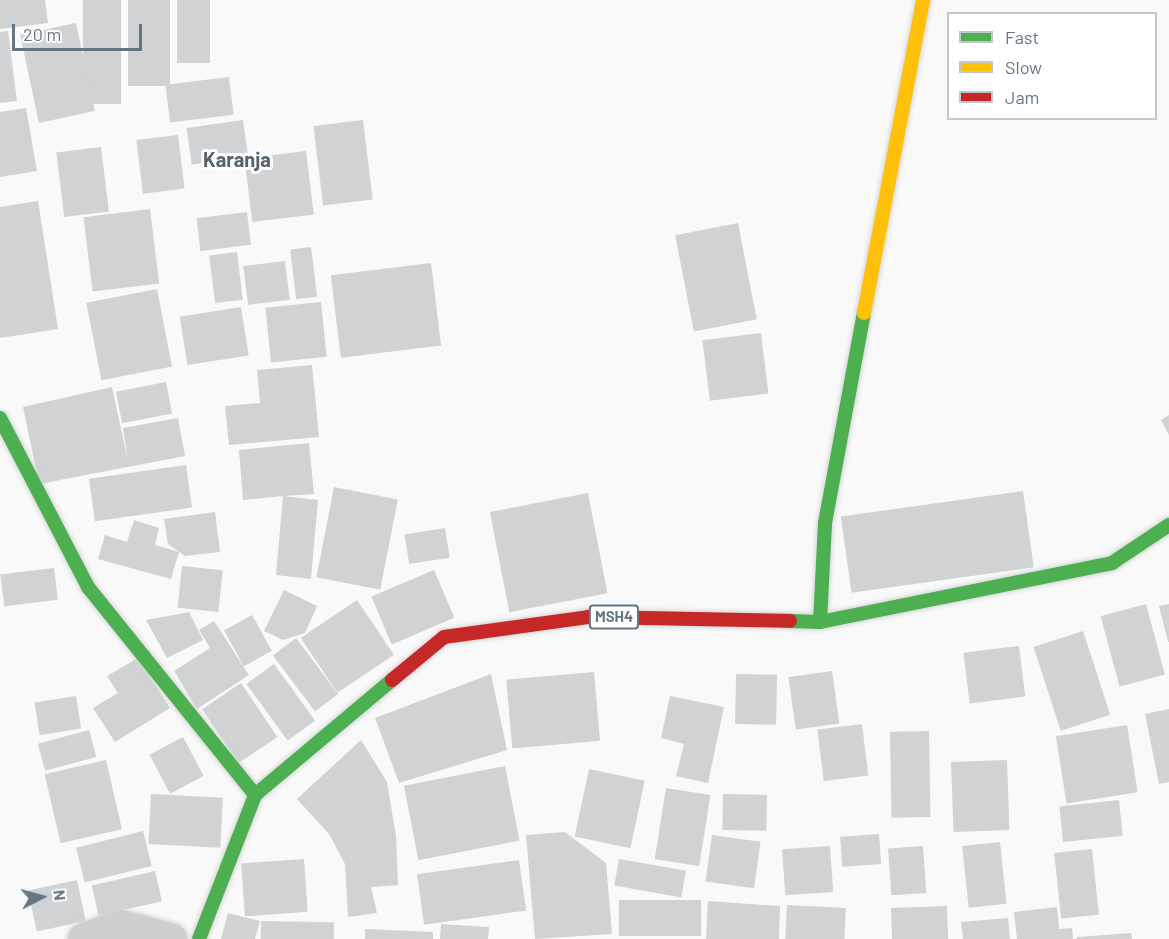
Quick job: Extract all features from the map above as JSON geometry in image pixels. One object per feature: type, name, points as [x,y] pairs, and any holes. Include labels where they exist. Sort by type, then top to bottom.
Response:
[{"type":"main road","points":[[820,622],[825,522],[923,0]]},
{"type":"main road","points":[[0,418],[88,587],[255,795]]},
{"type":"main road","name":"MSH4","points":[[198,939],[255,795],[444,638],[588,617],[820,622],[1112,563],[1169,525]]},
{"type":"street","points":[[84,939],[120,926],[170,939]]},
{"type":"building","points":[[0,0],[45,0],[48,23],[0,29]]},
{"type":"building","points":[[83,0],[121,0],[121,104],[83,104]]},
{"type":"building","points":[[128,0],[170,0],[170,86],[128,86]]},
{"type":"building","points":[[177,0],[210,0],[210,63],[177,63]]},
{"type":"building","points":[[76,23],[95,111],[39,123],[20,35]]},
{"type":"building","points":[[8,31],[17,101],[0,103],[0,32]]},
{"type":"building","points":[[229,77],[234,115],[170,123],[165,85]]},
{"type":"building","points":[[26,108],[37,171],[0,177],[0,112]]},
{"type":"building","points":[[243,120],[248,157],[192,165],[187,128]]},
{"type":"building","points":[[363,120],[373,199],[323,205],[313,126]]},
{"type":"building","points":[[178,135],[185,189],[143,194],[136,140]]},
{"type":"building","points":[[101,147],[109,212],[64,217],[56,152]]},
{"type":"building","points":[[306,151],[314,215],[252,222],[244,159]]},
{"type":"building","points":[[38,201],[58,329],[0,338],[0,207]]},
{"type":"building","points":[[150,209],[159,283],[93,292],[83,217]]},
{"type":"building","points":[[247,212],[251,245],[200,251],[196,218]]},
{"type":"building","points":[[738,223],[757,319],[694,331],[675,235]]},
{"type":"building","points":[[311,247],[317,297],[296,299],[290,250]]},
{"type":"building","points":[[237,252],[243,300],[215,303],[209,255]]},
{"type":"building","points":[[285,261],[290,300],[248,305],[243,266]]},
{"type":"building","points":[[431,263],[441,345],[341,358],[331,275]]},
{"type":"building","points":[[157,289],[172,367],[101,380],[86,303]]},
{"type":"building","points":[[321,302],[327,357],[271,363],[265,308]]},
{"type":"building","points":[[241,307],[249,355],[187,365],[180,317]]},
{"type":"building","points":[[761,333],[768,394],[710,401],[702,340]]},
{"type":"building","points":[[312,365],[319,437],[229,445],[225,406],[260,403],[257,370]]},
{"type":"building","points":[[166,382],[172,413],[122,423],[116,392]]},
{"type":"building","points":[[112,387],[128,461],[123,428],[178,418],[185,456],[39,484],[23,407]]},
{"type":"building","points":[[1169,415],[1169,435],[1161,420]]},
{"type":"building","points":[[309,443],[314,494],[243,500],[239,450]]},
{"type":"building","points":[[186,465],[192,508],[95,521],[89,479]]},
{"type":"building","points":[[334,487],[398,499],[380,590],[316,577]]},
{"type":"building","points":[[1023,491],[1034,567],[852,593],[841,517]]},
{"type":"building","points":[[588,493],[607,593],[509,612],[490,512]]},
{"type":"building","points":[[283,496],[318,500],[311,579],[276,575]]},
{"type":"building","points":[[215,512],[220,552],[185,556],[168,544],[164,519]]},
{"type":"building","points":[[134,520],[159,528],[155,545],[179,552],[171,579],[98,559],[105,535],[127,542]]},
{"type":"building","points":[[445,528],[450,558],[409,564],[405,534]]},
{"type":"building","points":[[182,566],[223,570],[218,612],[178,608]]},
{"type":"building","points":[[54,568],[58,600],[4,606],[0,575]]},
{"type":"building","points":[[434,570],[454,618],[392,644],[371,597]]},
{"type":"building","points":[[284,590],[317,606],[305,633],[283,640],[264,631]]},
{"type":"building","points":[[357,600],[394,655],[338,693],[301,638]]},
{"type":"building","points":[[1146,604],[1165,675],[1119,687],[1101,616]]},
{"type":"building","points":[[1169,604],[1169,642],[1168,642],[1159,606]]},
{"type":"building","points":[[189,612],[203,640],[167,658],[146,620]]},
{"type":"building","points":[[252,615],[272,651],[244,666],[224,631]]},
{"type":"building","points":[[214,621],[249,675],[197,709],[174,671],[210,648],[199,630]]},
{"type":"building","points":[[1083,631],[1110,715],[1061,731],[1034,647]]},
{"type":"building","points":[[296,638],[338,694],[315,711],[273,655]]},
{"type":"building","points":[[1019,646],[1025,697],[970,703],[963,653]]},
{"type":"building","points":[[138,658],[170,708],[115,742],[93,708],[118,693],[107,676]]},
{"type":"building","points":[[274,664],[315,721],[288,741],[246,684]]},
{"type":"building","points":[[832,671],[839,723],[796,730],[788,677]]},
{"type":"building","points":[[594,672],[600,741],[512,748],[506,680]]},
{"type":"building","points":[[491,674],[507,750],[399,783],[375,718]]},
{"type":"building","points":[[736,674],[777,675],[776,725],[735,724]]},
{"type":"building","points":[[241,683],[277,737],[238,763],[202,709]]},
{"type":"building","points":[[76,696],[81,729],[40,735],[35,703]]},
{"type":"building","points":[[670,696],[724,707],[708,783],[676,776],[684,744],[661,738]]},
{"type":"building","points":[[1169,709],[1169,782],[1159,784],[1145,714]]},
{"type":"building","points":[[862,724],[868,776],[824,781],[817,729]]},
{"type":"building","points":[[1127,725],[1138,792],[1067,803],[1056,736]]},
{"type":"building","points":[[89,730],[96,757],[45,771],[38,744]]},
{"type":"building","points":[[929,731],[931,817],[892,818],[890,732]]},
{"type":"building","points":[[183,737],[204,776],[170,794],[149,755]]},
{"type":"building","points":[[361,740],[387,782],[396,836],[398,885],[371,887],[377,913],[348,917],[345,864],[329,834],[297,799]]},
{"type":"building","points":[[106,760],[122,829],[61,843],[45,774]]},
{"type":"building","points":[[1007,760],[1009,830],[953,832],[951,762]]},
{"type":"building","points":[[505,766],[520,841],[418,860],[404,786]]},
{"type":"building","points":[[589,769],[645,781],[630,848],[575,836]]},
{"type":"building","points":[[666,788],[710,795],[699,866],[655,859]]},
{"type":"building","points":[[151,794],[223,798],[220,848],[148,844]]},
{"type":"building","points":[[723,794],[767,795],[766,831],[722,830]]},
{"type":"building","points":[[1119,800],[1123,836],[1063,842],[1059,806]]},
{"type":"building","points":[[143,831],[152,866],[85,883],[76,848]]},
{"type":"building","points":[[565,832],[606,863],[612,934],[535,939],[526,835]]},
{"type":"building","points":[[879,834],[881,864],[842,867],[840,837]]},
{"type":"building","points":[[712,835],[761,842],[754,888],[705,882]]},
{"type":"building","points":[[1000,842],[1006,904],[969,908],[962,846]]},
{"type":"building","points":[[830,846],[833,892],[785,895],[782,849]]},
{"type":"building","points":[[923,846],[926,893],[891,895],[888,848]]},
{"type":"building","points":[[1092,849],[1099,915],[1061,919],[1054,853]]},
{"type":"building","points":[[304,859],[308,912],[245,916],[241,863]]},
{"type":"building","points":[[619,859],[686,871],[681,897],[614,886]]},
{"type":"building","points":[[519,860],[526,911],[424,925],[417,874]]},
{"type":"building","points":[[155,871],[162,901],[99,916],[92,886]]},
{"type":"building","points":[[77,880],[86,921],[37,931],[28,890]]},
{"type":"building","points":[[619,900],[701,900],[701,936],[619,936]]},
{"type":"building","points":[[708,901],[780,906],[779,939],[706,939]]},
{"type":"building","points":[[787,905],[846,908],[844,939],[785,939]]},
{"type":"building","points":[[947,906],[948,939],[892,939],[891,908]]},
{"type":"building","points":[[1057,907],[1059,929],[1072,928],[1073,939],[1017,939],[1014,912]]},
{"type":"building","points":[[228,913],[260,921],[255,939],[221,939]]},
{"type":"building","points":[[1008,918],[1010,939],[963,939],[961,922]]},
{"type":"building","points":[[261,921],[334,922],[334,939],[261,939]]},
{"type":"building","points":[[441,924],[489,927],[488,939],[440,939]]},
{"type":"building","points":[[365,929],[433,932],[433,939],[365,939]]},
{"type":"building","points":[[1131,933],[1132,939],[1077,939],[1077,937]]},
{"type":"traffic: fast","points":[[820,622],[825,523],[864,313]]},
{"type":"traffic: fast","points":[[0,418],[88,587],[255,795]]},
{"type":"traffic: fast","points":[[790,621],[820,622],[1112,563],[1169,525]]},
{"type":"traffic: fast","points":[[199,939],[255,795],[392,680]]},
{"type":"traffic: slow","points":[[864,313],[923,0]]},
{"type":"traffic: jam","points":[[392,680],[444,637],[588,617],[790,621]]},
{"type":"district","name":"Karanja","points":[[237,159]]}]
